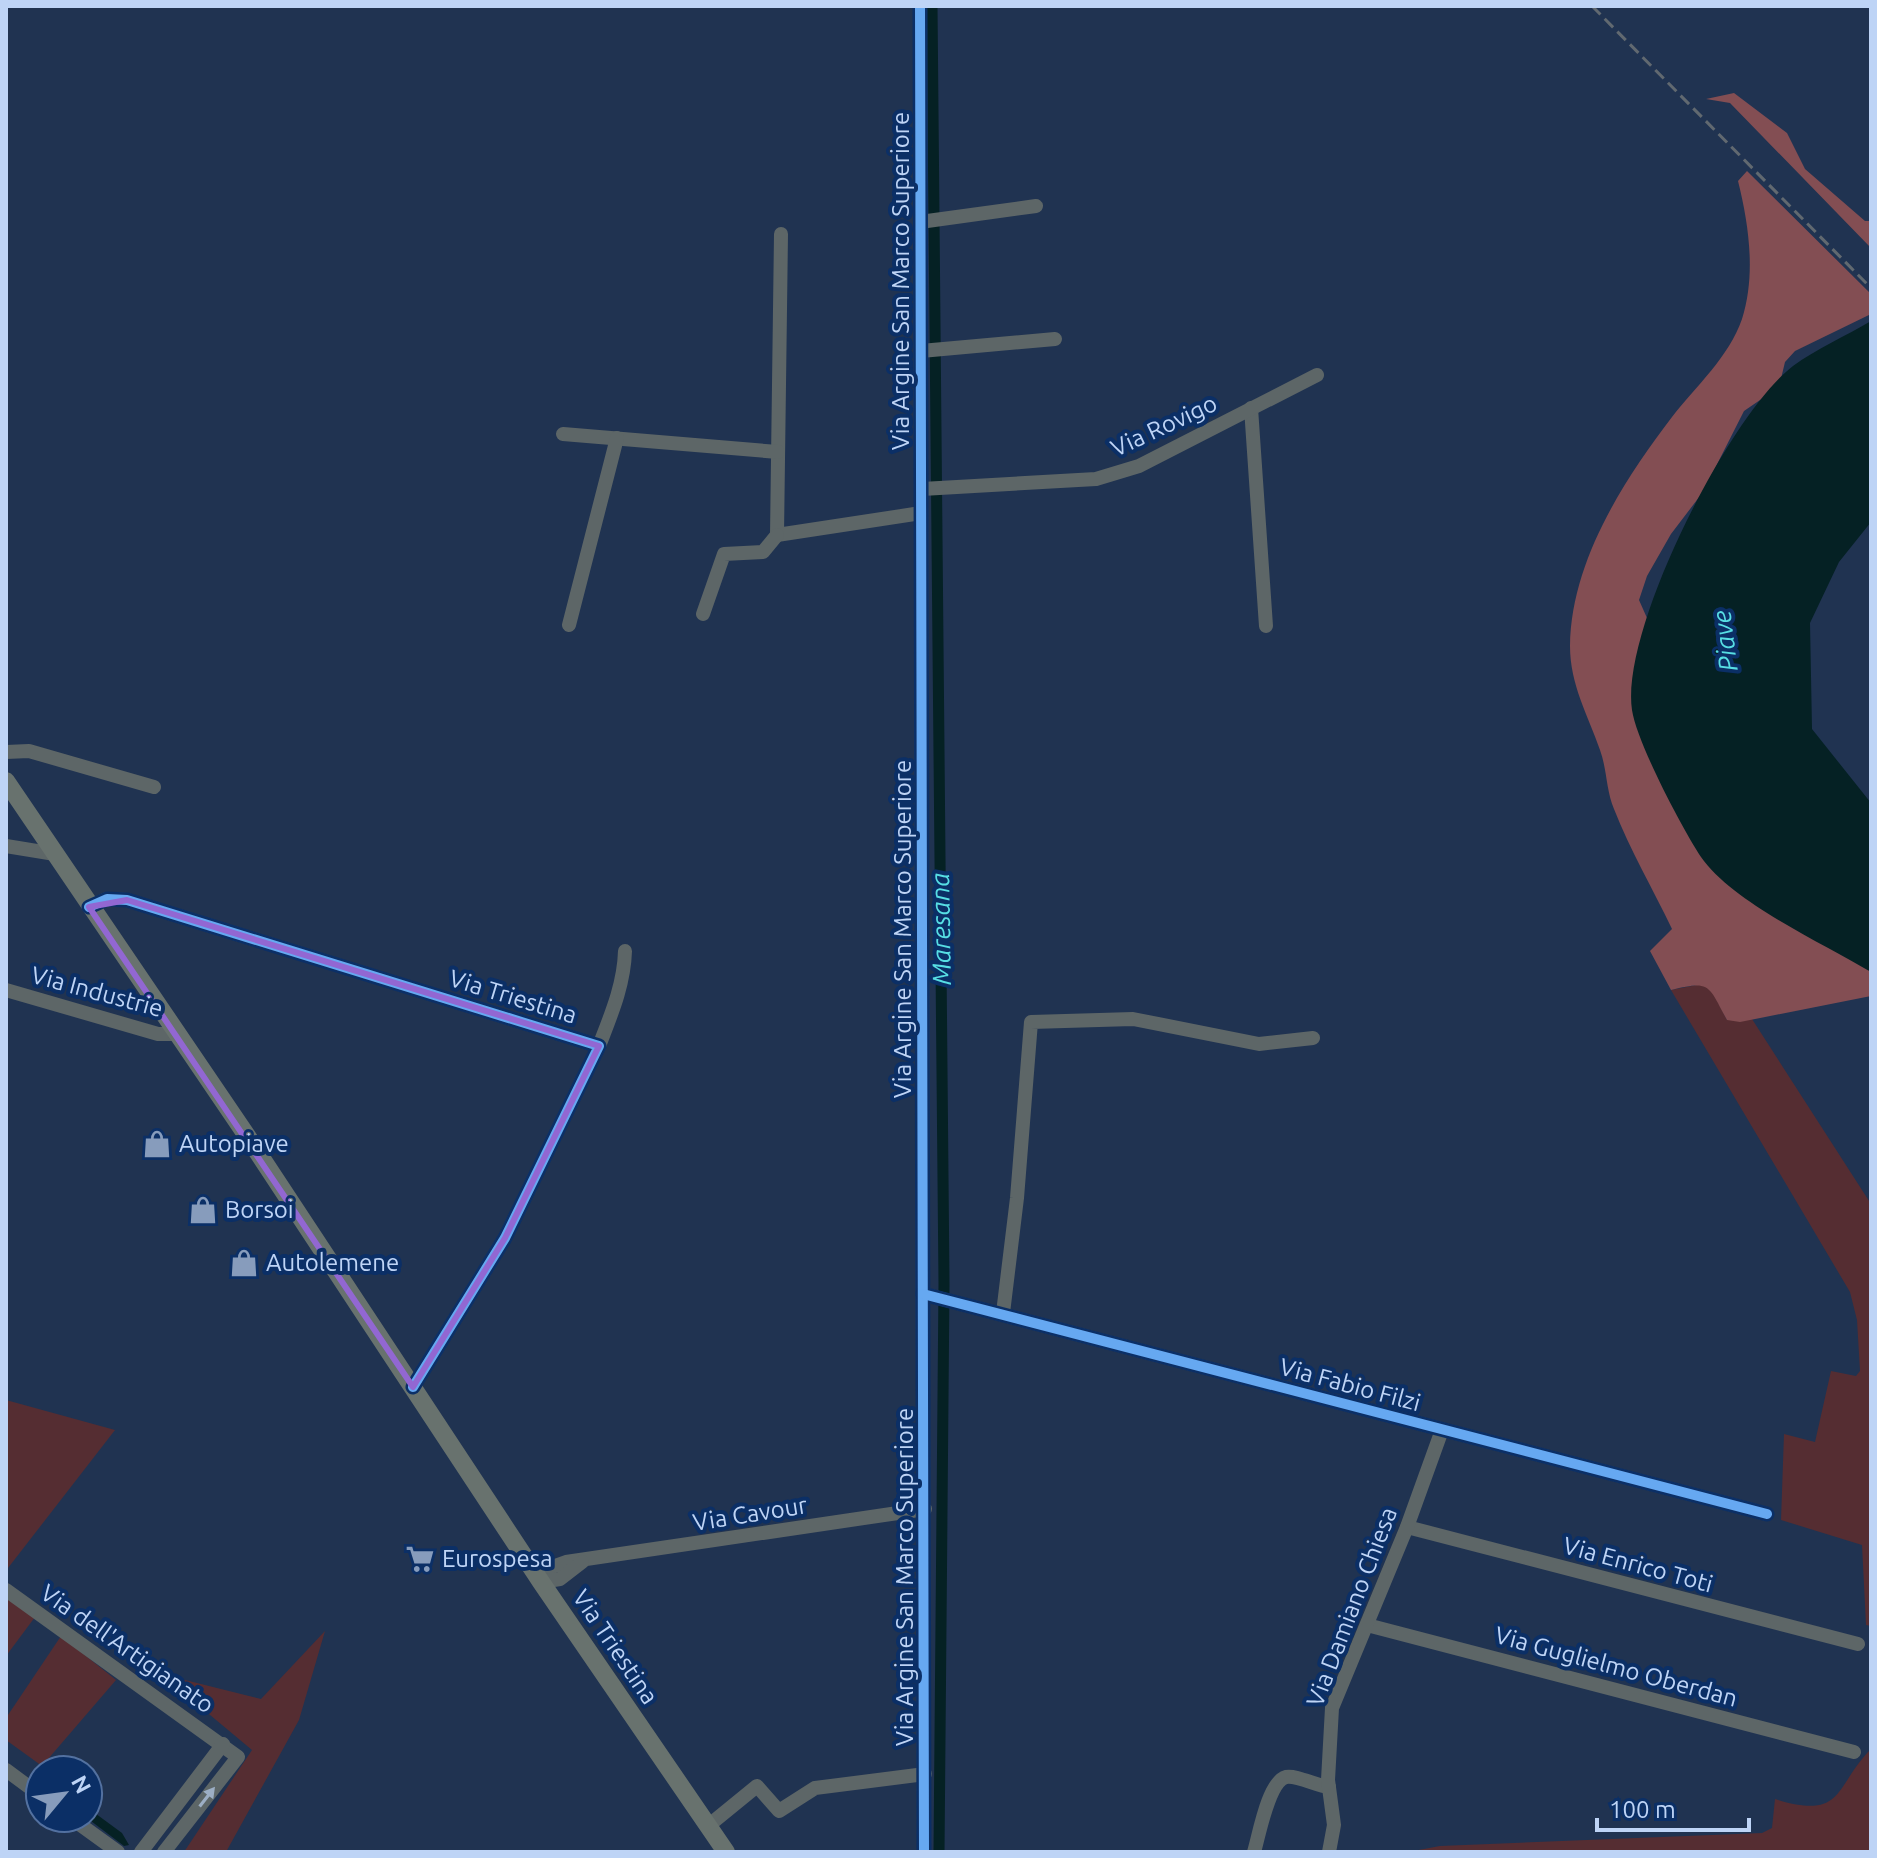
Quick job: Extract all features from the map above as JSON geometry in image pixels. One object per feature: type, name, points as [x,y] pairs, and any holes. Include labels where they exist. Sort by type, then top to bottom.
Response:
[{"type":"main road","name":"Via Triestina","points":[[6,781],[541,1582],[726,1852]]},
{"type":"street","name":"Via Argine San Marco Superiore","points":[[920,6],[927,1295],[924,1852]]},
{"type":"street","points":[[923,222],[1036,206]]},
{"type":"street","points":[[703,614],[724,554],[763,552],[777,535],[781,234]]},
{"type":"street","points":[[923,351],[1055,339]]},
{"type":"street","name":"Via Rovigo","points":[[924,490],[1096,479],[1149,462],[1317,375]]},
{"type":"street","name":"Via Rovigo","points":[[1251,408],[1266,626]]},
{"type":"street","points":[[563,434],[778,452]]},
{"type":"street","points":[[569,625],[617,438]]},
{"type":"street","points":[[777,535],[921,513]]},
{"type":"street","points":[[6,752],[29,751],[154,787]]},
{"type":"street","points":[[6,846],[55,854]]},
{"type":"street","name":"Via Triestina","points":[[89,907],[107,899],[152,907],[599,1046]]},
{"type":"street","name":"Via Triestina","points":[[413,1387],[505,1238],[599,1046],[620,988],[625,951]]},
{"type":"street","name":"Via Industrie","points":[[6,990],[144,1030],[177,1034]]},
{"type":"street","points":[[1003,1313],[1019,1183],[1031,1022],[1133,1019],[1259,1044],[1313,1038]]},
{"type":"street","name":"Via Fabio Filzi","points":[[927,1295],[1767,1514]]},
{"type":"street","name":"Via Damiano Chiesa","points":[[1329,1852],[1334,1825],[1329,1787],[1332,1708],[1407,1527],[1442,1430]]},
{"type":"street","name":"Via Cavour","points":[[541,1582],[560,1579],[582,1562],[925,1509]]},
{"type":"street","name":"Via Enrico Toti","points":[[1407,1527],[1858,1644]]},
{"type":"street","name":"Via dell'Artigianato","points":[[6,1590],[238,1757],[164,1852]]},
{"type":"street","name":"Via Guglielmo Oberdan","points":[[1367,1625],[1854,1752]]},
{"type":"street","name":"Via dell'Artigianato","points":[[141,1852],[223,1744]]},
{"type":"street","points":[[6,1770],[24,1783]]},
{"type":"street","points":[[708,1826],[757,1786],[779,1811],[815,1788],[925,1774]]},
{"type":"street","points":[[1254,1852],[1270,1795],[1277,1783],[1290,1778],[1329,1787]]},
{"type":"street","points":[[91,1834],[110,1849]]},
{"type":"highlighted area","points":[[127,900],[599,1046],[505,1238],[413,1387],[89,907]]},
{"type":"shaded area","points":[[1734,93],[1787,133],[1805,169],[1865,221],[1871,221],[1871,248],[1730,103],[1706,99]]},
{"type":"shaded area","points":[[1747,171],[1871,294],[1871,314],[1795,351],[1785,362],[1779,387],[1744,411],[1703,492],[1671,534],[1647,576],[1639,600],[1647,618],[1633,685],[1637,713],[1871,960],[1871,996],[1740,1022],[1727,1020],[1707,988],[1694,986],[1671,990],[1650,951],[1672,929],[1611,802],[1602,757],[1576,687],[1570,646],[1579,584],[1618,495],[1672,417],[1720,359],[1742,319],[1750,268],[1738,181]]},
{"type":"shaded area","points":[[1702,984],[1711,988],[1727,1020],[1752,1019],[1871,1204],[1871,1626],[1866,1625],[1862,1545],[1781,1520],[1784,1434],[1815,1442],[1831,1371],[1856,1376],[1860,1371],[1857,1320],[1850,1292],[1671,990]]},
{"type":"shaded area","points":[[6,1400],[115,1430],[8,1568],[6,1566]]},
{"type":"shaded area","points":[[6,1591],[38,1613],[6,1656]]},
{"type":"shaded area","points":[[325,1631],[299,1720],[226,1852],[184,1852],[252,1750],[161,1674],[261,1699]]},
{"type":"shaded area","points":[[61,1636],[116,1680],[52,1754],[25,1754],[6,1740],[6,1718]]},
{"type":"shaded area","points":[[1871,1749],[1871,1852],[1408,1852],[1440,1846],[1762,1833],[1772,1828],[1775,1799],[1798,1805],[1826,1803],[1843,1787]]},
{"type":"water","name":"Piave","points":[[1871,321],[1871,522],[1839,562],[1810,623],[1812,729],[1871,803],[1871,972],[1756,906],[1716,874],[1701,857],[1672,806],[1642,743],[1632,710],[1633,674],[1643,629],[1661,579],[1684,526],[1739,429],[1767,392],[1793,366]]},
{"type":"water","points":[[104,1820],[122,1833],[129,1845],[124,1846],[104,1831]]},
{"type":"waterway","name":"Maresana","points":[[932,6],[944,1284],[939,1852]]},
{"type":"railway","points":[[1592,6],[1871,288]]},
{"type":"cycle path","points":[[920,6],[924,1852]]},
{"type":"cycle path","points":[[89,907],[107,899],[127,900],[599,1046],[505,1238],[413,1387]]},
{"type":"cycle path","points":[[923,1294],[1767,1514]]},
{"type":"place","name":"Autopiave","points":[[157,1144]]},
{"type":"place","name":"Borsoi","points":[[203,1210]]},
{"type":"place","name":"Autolemene","points":[[244,1263]]},
{"type":"place","name":"Eurospesa","points":[[420,1559]]}]
